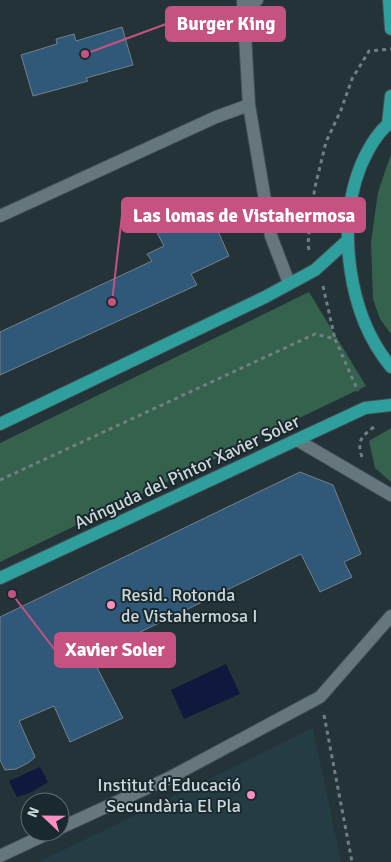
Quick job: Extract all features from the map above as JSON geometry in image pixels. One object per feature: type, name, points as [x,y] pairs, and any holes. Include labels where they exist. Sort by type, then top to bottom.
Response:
[{"type":"main road","points":[[389,0],[391,29]]},
{"type":"main road","points":[[391,96],[390,123],[367,150],[351,196],[348,240],[353,284],[364,320],[391,368]]},
{"type":"main road","points":[[0,424],[265,297],[315,270],[348,240]]},
{"type":"main road","name":"Avinguda del Pintor Xavier Soler","points":[[0,578],[365,408],[391,405]]},
{"type":"street","points":[[258,0],[243,5],[249,105],[271,236],[289,283]]},
{"type":"street","points":[[0,216],[216,117],[249,105]]},
{"type":"street","points":[[297,440],[391,495]]},
{"type":"street","points":[[70,823],[169,778],[320,697],[391,616]]},
{"type":"street","points":[[0,856],[30,842]]},
{"type":"path","points":[[366,462],[362,458],[360,443],[365,433],[375,426],[365,408],[335,339],[325,290],[315,270],[308,245],[315,187],[326,142],[352,80],[369,51],[391,49]]},
{"type":"path","points":[[0,480],[315,334],[335,339]]},
{"type":"path","points":[[320,697],[352,862]]},
{"type":"shaded area","name":"Institut d'Educació Secundària El Pla","points":[[313,728],[341,862],[39,862]]},
{"type":"green space","points":[[391,154],[391,334],[380,319],[373,299],[371,242],[378,192]]},
{"type":"green space","points":[[309,292],[366,386],[0,562],[0,443]]},
{"type":"green space","points":[[391,428],[391,482],[375,468],[369,441]]},
{"type":"water","points":[[226,664],[240,694],[184,719],[171,690]]},
{"type":"water","points":[[40,767],[48,782],[32,792],[20,792],[20,796],[17,797],[9,781]]},
{"type":"building","points":[[122,27],[133,65],[86,78],[88,81],[33,96],[21,55],[57,44],[56,39],[74,34],[76,41]]},
{"type":"building","points":[[181,198],[199,229],[214,222],[229,256],[191,274],[197,285],[0,375],[0,332],[152,261],[147,254],[164,246],[147,214]]},
{"type":"building","name":"Resid. Rotonda de Vistahermosa I","points":[[300,472],[333,485],[361,554],[344,562],[352,577],[320,592],[301,554],[91,656],[123,718],[70,742],[54,706],[19,721],[35,757],[16,769],[5,770],[0,760],[0,617]]},
{"type":"place","name":"Burger King","points":[[85,54]]},
{"type":"place","name":"Las lomas de Vistahermosa","points":[[112,302]]},
{"type":"place","name":"Xavier Soler","points":[[12,594]]},
{"type":"place","name":"Resid. Rotonda de Vistahermosa I","points":[[111,605]]},
{"type":"place","name":"Institut d'Educació Secundària El Pla","points":[[251,795]]}]
